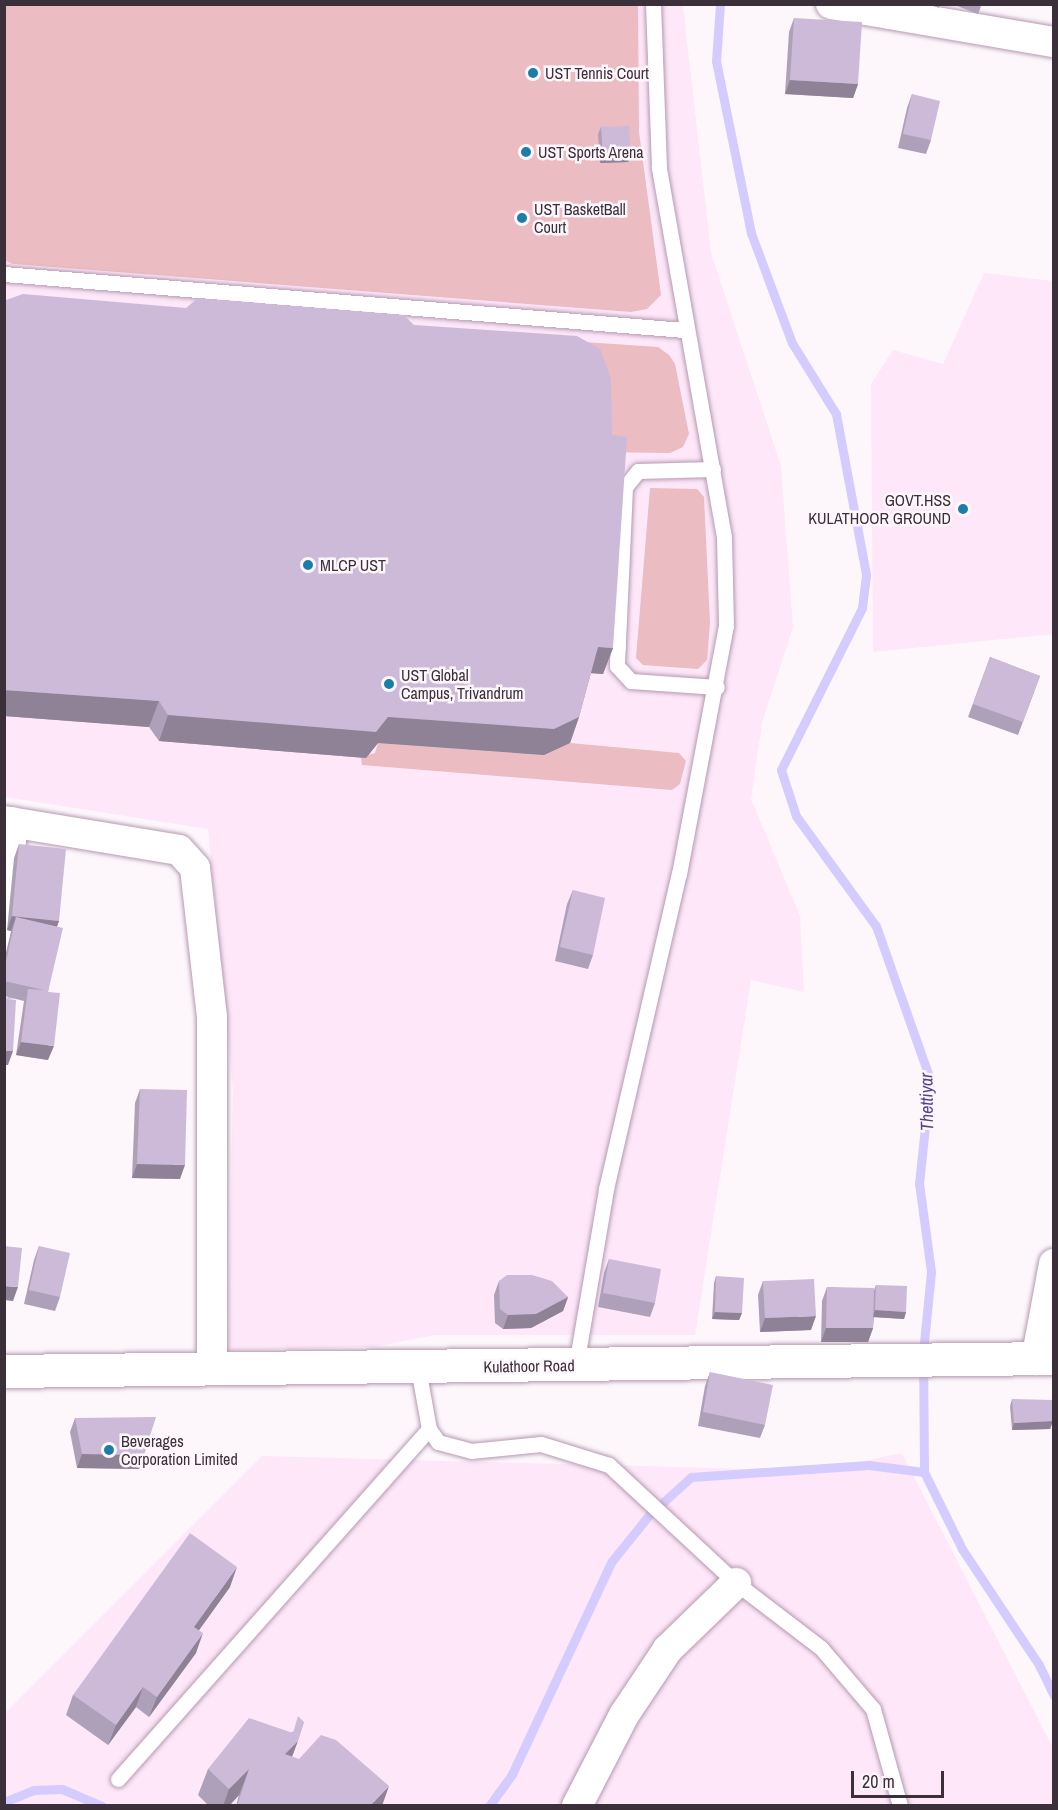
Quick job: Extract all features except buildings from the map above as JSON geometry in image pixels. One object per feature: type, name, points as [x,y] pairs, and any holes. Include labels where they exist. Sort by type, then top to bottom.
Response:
[{"type":"main road","name":"Kulathoor Road","points":[[4,1371],[212,1365],[418,1368],[800,1361],[964,1362],[1045,1359]]},
{"type":"street","points":[[831,4],[1053,42]]},
{"type":"street","points":[[4,983],[8,822],[179,850],[195,868],[212,1017],[212,1365]]},
{"type":"street","points":[[1045,1359],[1053,1264]]},
{"type":"street","points":[[577,1806],[624,1715],[668,1649],[736,1583]]},
{"type":"lane","points":[[576,1365],[606,1190],[717,687],[726,626],[724,537],[713,469],[683,330],[659,166],[654,4]]},
{"type":"lane","points":[[4,274],[683,330]]},
{"type":"lane","points":[[82,303],[83,280]]},
{"type":"lane","points":[[206,291],[206,314]]},
{"type":"lane","points":[[567,341],[569,321]]},
{"type":"lane","points":[[713,469],[638,471],[626,487],[617,666],[631,681],[717,687]]},
{"type":"lane","points":[[606,485],[626,487]]},
{"type":"lane","points":[[581,643],[618,646]]},
{"type":"lane","points":[[418,1368],[429,1429],[438,1442],[471,1451],[541,1443],[609,1465],[716,1561],[736,1583],[821,1648],[873,1709],[900,1806]]},
{"type":"lane","points":[[118,1779],[429,1429]]},
{"type":"shaded area","name":"UST Global Campus, Trivandrum","points":[[4,5],[683,5],[711,253],[781,466],[793,627],[762,723],[751,799],[800,916],[804,992],[751,980],[695,1335],[435,1335],[373,1347],[228,1350],[233,1088],[208,829],[5,797]]},
{"type":"shaded area","points":[[4,5],[638,5],[639,132],[661,295],[647,309],[631,312],[13,264],[4,260]]},
{"type":"shaded area","name":"GOVT.HSS KULATHOOR GROUND","points":[[984,273],[1053,281],[1053,634],[873,652],[871,384],[893,350],[943,364]]},
{"type":"shaded area","points":[[584,342],[658,347],[669,355],[675,364],[689,434],[683,447],[670,453],[598,452]]},
{"type":"shaded area","points":[[650,488],[697,489],[704,497],[710,623],[707,660],[698,669],[643,665],[636,658]]},
{"type":"shaded area","points":[[378,743],[544,755],[570,743],[679,753],[686,761],[680,784],[672,790],[362,765],[361,757],[375,753]]},
{"type":"shaded area","points":[[902,1453],[1053,1748],[1053,1805],[5,1806],[5,1713],[262,1456],[748,1469],[840,1466]]},
{"type":"waterway","name":"Thettiyar","points":[[720,4],[716,61],[751,233],[792,343],[836,414],[866,575],[862,608],[781,770],[796,816],[876,926],[930,1079],[919,1183],[931,1272],[923,1352],[924,1472],[962,1549],[1039,1665],[1054,1696]]},
{"type":"waterway","points":[[489,1806],[512,1774],[612,1561],[649,1515],[691,1477],[869,1465],[924,1472]]},
{"type":"waterway","points":[[4,1802],[33,1790],[62,1789],[102,1806]]},
{"type":"place","name":"UST Tennis Court","points":[[533,73]]},
{"type":"place","name":"UST Sports Arena","points":[[526,152]]},
{"type":"place","name":"UST BasketBall Court","points":[[522,218]]},
{"type":"place","name":"GOVT.HSS KULATHOOR GROUND","points":[[963,509]]},
{"type":"place","name":"MLCP UST","points":[[308,565]]},
{"type":"place","name":"UST Global Campus, Trivandrum","points":[[389,684]]},
{"type":"place","name":"Beverages Corporation Limited","points":[[109,1450]]}]
